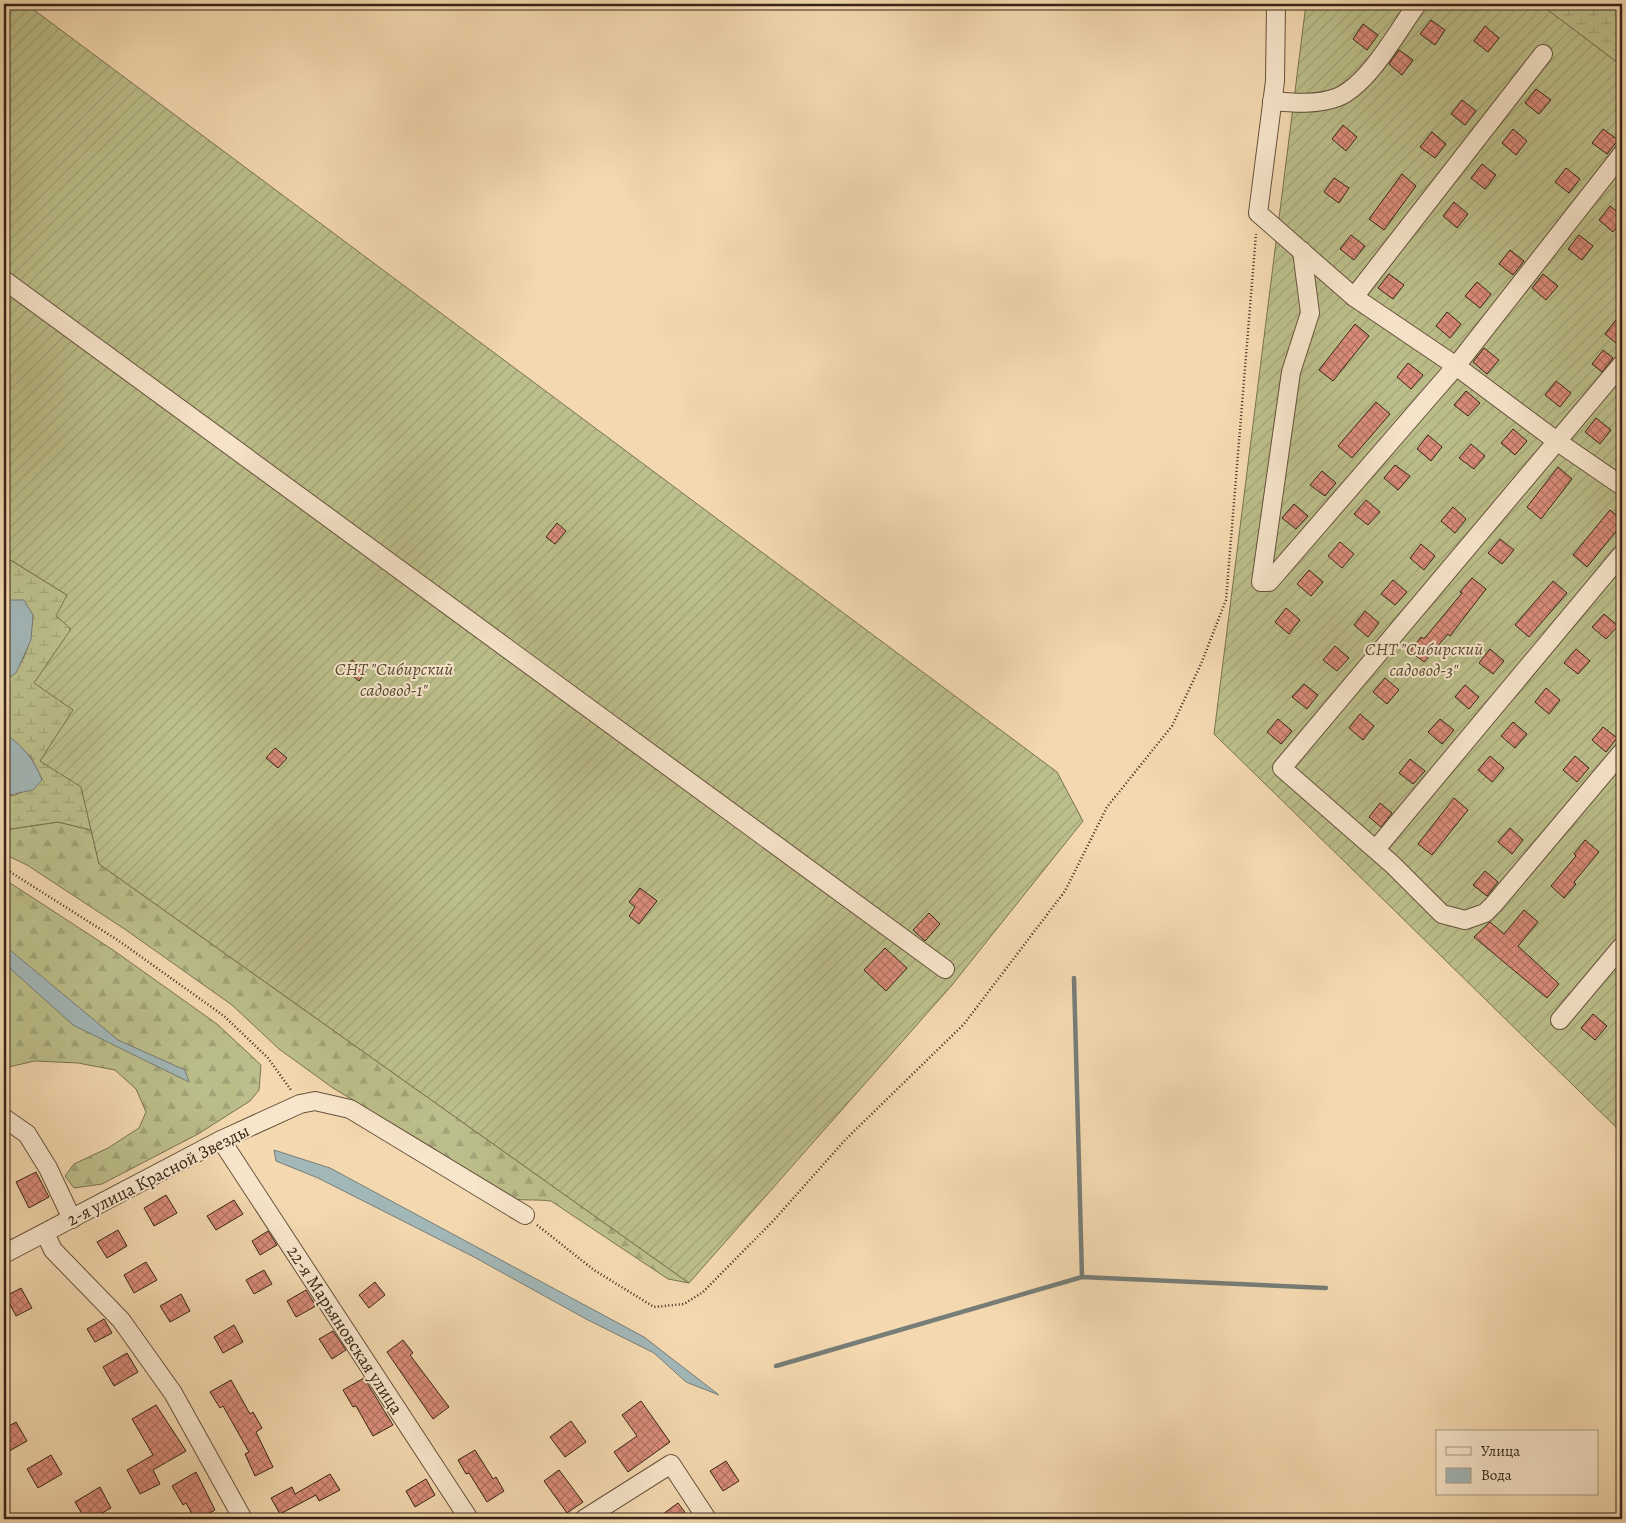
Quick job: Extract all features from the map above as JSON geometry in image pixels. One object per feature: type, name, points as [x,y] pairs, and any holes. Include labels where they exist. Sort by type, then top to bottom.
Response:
[{"type":"street","points":[[1276,4],[1272,101],[1258,213],[1354,297],[1456,366],[1558,442],[1622,486]]},
{"type":"street","points":[[1272,101],[1302,103],[1338,97],[1366,78],[1418,4]]},
{"type":"street","points":[[1354,297],[1543,54]]},
{"type":"street","points":[[1302,252],[1310,313],[1291,372],[1261,582],[1269,582],[1456,366],[1622,154]]},
{"type":"street","points":[[4,280],[945,969]]},
{"type":"street","points":[[1622,364],[1282,768],[1376,849],[1442,914],[1465,920],[1485,913],[1622,752]]},
{"type":"street","points":[[1376,849],[1622,554]]},
{"type":"street","points":[[1560,1020],[1622,946]]},
{"type":"street","points":[[308,1103],[350,1109],[526,1215]]},
{"type":"street","name":"2-я улица Красной Звезды","points":[[4,1254],[221,1140],[308,1103]]},
{"type":"street","points":[[4,1118],[27,1134],[48,1168],[72,1219]]},
{"type":"street","name":"22-я Марьяновская улица","points":[[221,1140],[468,1519]]},
{"type":"street","points":[[45,1233],[53,1250],[121,1320],[173,1393],[242,1519]]},
{"type":"street","points":[[584,1519],[671,1464],[706,1519]]},
{"type":"path","points":[[526,1215],[594,1270],[654,1308],[684,1304],[703,1292],[774,1220],[845,1140],[964,1024],[1064,891],[1107,807],[1172,726],[1201,664],[1226,600],[1258,213]]},
{"type":"path","points":[[4,868],[119,941],[224,1016],[268,1058],[308,1103]]},
{"type":"green space","name":"СНТ \"Сибирский садовод-1\"","points":[[4,4],[26,4],[1057,772],[1083,821],[952,985],[689,1283],[99,864],[81,787],[40,761],[73,710],[34,683],[71,629],[56,616],[67,595],[4,556]]},
{"type":"green space","name":"СНТ \"Сибирский садовод-3\"","points":[[1306,4],[1540,4],[1622,66],[1622,1133],[1214,734]]},
{"type":"green space","points":[[1540,4],[1622,4],[1622,66]]},
{"type":"green space","points":[[4,556],[67,595],[76,740],[91,830],[58,822],[4,830],[4,796],[16,795],[42,779],[31,757],[4,733],[4,681],[18,668],[26,652],[31,634],[33,615],[8,600],[4,602]]},
{"type":"green space","points":[[58,822],[91,830],[99,864],[689,1283],[668,1279],[551,1201],[505,1198],[433,1148],[333,1088],[279,1049],[232,1005],[126,930],[27,865],[4,854],[4,830]]},
{"type":"green space","points":[[4,879],[113,950],[217,1024],[261,1065],[259,1090],[250,1101],[198,1134],[102,1184],[74,1188],[65,1176],[74,1164],[108,1148],[139,1128],[146,1112],[136,1089],[115,1070],[78,1063],[35,1061],[4,1068]]},
{"type":"water","points":[[8,600],[24,600],[33,615],[31,640],[16,673],[4,681],[4,602]]},
{"type":"water","points":[[4,733],[27,753],[39,772],[42,780],[33,790],[4,796]]},
{"type":"water","points":[[4,945],[118,1040],[185,1070],[189,1082],[73,1025],[4,963]]},
{"type":"water","points":[[274,1150],[330,1168],[644,1337],[719,1395],[686,1382],[654,1353],[586,1319],[474,1257],[318,1178],[276,1161]]},
{"type":"building","points":[[1431,20],[1445,30],[1435,45],[1420,34]]},
{"type":"building","points":[[1363,24],[1378,35],[1367,50],[1353,39]]},
{"type":"building","points":[[1485,26],[1499,38],[1488,52],[1474,41]]},
{"type":"building","points":[[1399,50],[1413,60],[1402,75],[1389,64]]},
{"type":"building","points":[[1536,89],[1551,100],[1539,114],[1525,103]]},
{"type":"building","points":[[1462,100],[1476,111],[1465,125],[1451,114]]},
{"type":"building","points":[[1343,125],[1357,137],[1346,151],[1332,139]]},
{"type":"building","points":[[1513,129],[1527,141],[1516,155],[1502,143]]},
{"type":"building","points":[[1603,129],[1618,140],[1607,154],[1592,143]]},
{"type":"building","points":[[1432,132],[1446,144],[1435,158],[1420,147]]},
{"type":"building","points":[[1482,164],[1496,175],[1485,189],[1471,178]]},
{"type":"building","points":[[1566,168],[1580,179],[1569,193],[1555,182]]},
{"type":"building","points":[[1402,174],[1416,186],[1384,230],[1369,219]]},
{"type":"building","points":[[1334,178],[1349,188],[1339,203],[1324,192]]},
{"type":"building","points":[[1454,202],[1468,214],[1457,228],[1443,216]]},
{"type":"building","points":[[1610,206],[1622,216],[1622,220],[1613,232],[1599,220]]},
{"type":"building","points":[[1351,235],[1365,246],[1354,260],[1340,249]]},
{"type":"building","points":[[1579,235],[1593,246],[1582,260],[1568,249]]},
{"type":"building","points":[[1510,250],[1524,261],[1513,275],[1499,264]]},
{"type":"building","points":[[1389,274],[1404,285],[1393,299],[1378,288]]},
{"type":"building","points":[[1543,274],[1558,286],[1546,300],[1532,288]]},
{"type":"building","points":[[1477,282],[1491,294],[1480,308],[1465,296]]},
{"type":"building","points":[[1447,312],[1461,324],[1450,338],[1436,326]]},
{"type":"building","points":[[1622,312],[1622,348],[1605,334]]},
{"type":"building","points":[[1355,324],[1369,336],[1333,381],[1319,370]]},
{"type":"building","points":[[1484,348],[1499,360],[1487,374],[1473,362]]},
{"type":"building","points":[[1603,350],[1613,358],[1602,372],[1592,364]]},
{"type":"building","points":[[1408,363],[1423,375],[1411,389],[1397,377]]},
{"type":"building","points":[[1556,381],[1571,393],[1560,407],[1545,395]]},
{"type":"building","points":[[1466,391],[1480,403],[1468,416],[1454,405]]},
{"type":"building","points":[[1376,402],[1390,414],[1352,458],[1338,446]]},
{"type":"building","points":[[1596,418],[1611,430],[1600,444],[1585,432]]},
{"type":"building","points":[[1513,429],[1527,441],[1515,455],[1501,443]]},
{"type":"building","points":[[1428,435],[1442,447],[1431,461],[1417,449]]},
{"type":"building","points":[[1471,444],[1485,456],[1474,469],[1459,458]]},
{"type":"building","points":[[1395,465],[1410,476],[1398,490],[1384,478]]},
{"type":"building","points":[[1558,467],[1572,479],[1541,519],[1527,507]]},
{"type":"building","points":[[1322,471],[1336,483],[1325,496],[1310,485]]},
{"type":"building","points":[[1366,500],[1380,512],[1368,525],[1354,514]]},
{"type":"building","points":[[1294,504],[1308,516],[1296,529],[1282,518]]},
{"type":"building","points":[[1453,507],[1466,519],[1455,533],[1441,521]]},
{"type":"building","points":[[1610,510],[1622,520],[1622,524],[1587,567],[1573,555]]},
{"type":"building","points":[[557,523],[566,531],[555,544],[546,537]]},
{"type":"building","points":[[1500,539],[1514,550],[1502,564],[1488,553]]},
{"type":"building","points":[[1340,542],[1354,554],[1342,568],[1328,556]]},
{"type":"building","points":[[1421,544],[1435,556],[1424,570],[1410,558]]},
{"type":"building","points":[[1309,570],[1323,582],[1311,596],[1297,584]]},
{"type":"building","points":[[1472,578],[1486,589],[1450,636],[1448,634],[1424,662],[1410,651],[1421,637],[1424,639]]},
{"type":"building","points":[[1393,580],[1407,592],[1395,605],[1381,594]]},
{"type":"building","points":[[1553,581],[1567,593],[1529,637],[1515,625]]},
{"type":"building","points":[[1286,608],[1300,620],[1289,634],[1275,622]]},
{"type":"building","points":[[1365,611],[1379,623],[1368,637],[1354,625]]},
{"type":"building","points":[[1604,614],[1618,626],[1606,639],[1592,627]]},
{"type":"building","points":[[1335,646],[1349,658],[1337,671],[1323,660]]},
{"type":"building","points":[[1490,649],[1504,661],[1493,674],[1479,663]]},
{"type":"building","points":[[1576,649],[1590,661],[1578,674],[1564,663]]},
{"type":"building","points":[[352,660],[366,672],[359,681],[344,669]]},
{"type":"building","points":[[1385,678],[1399,690],[1387,704],[1373,692]]},
{"type":"building","points":[[1304,684],[1318,695],[1307,709],[1292,697]]},
{"type":"building","points":[[1465,685],[1479,697],[1469,709],[1455,697]]},
{"type":"building","points":[[1546,688],[1560,700],[1549,714],[1535,702]]},
{"type":"building","points":[[1360,714],[1374,726],[1363,740],[1349,728]]},
{"type":"building","points":[[1278,719],[1292,731],[1281,744],[1267,732]]},
{"type":"building","points":[[1440,719],[1454,730],[1442,744],[1428,732]]},
{"type":"building","points":[[1513,722],[1527,734],[1515,748],[1501,736]]},
{"type":"building","points":[[1603,727],[1617,738],[1606,752],[1592,740]]},
{"type":"building","points":[[275,748],[287,758],[278,768],[266,758]]},
{"type":"building","points":[[1490,756],[1504,768],[1492,782],[1478,770]]},
{"type":"building","points":[[1575,756],[1589,768],[1577,782],[1563,770]]},
{"type":"building","points":[[1410,759],[1425,771],[1413,784],[1399,773]]},
{"type":"building","points":[[1454,798],[1468,810],[1432,855],[1418,844]]},
{"type":"building","points":[[1380,803],[1392,813],[1381,827],[1369,817]]},
{"type":"building","points":[[1510,828],[1523,840],[1512,854],[1498,842]]},
{"type":"building","points":[[1585,840],[1599,852],[1574,882],[1576,884],[1564,898],[1551,886],[1576,856],[1574,854]]},
{"type":"building","points":[[1485,871],[1498,882],[1487,896],[1473,885]]},
{"type":"building","points":[[640,888],[657,901],[639,924],[629,916],[635,907],[629,902]]},
{"type":"building","points":[[1524,910],[1538,922],[1518,946],[1559,984],[1547,998],[1474,937],[1490,922],[1504,934]]},
{"type":"building","points":[[929,913],[940,924],[925,941],[913,930]]},
{"type":"building","points":[[885,948],[907,968],[886,991],[864,970]]},
{"type":"building","points":[[1593,1014],[1607,1026],[1595,1040],[1581,1028]]},
{"type":"building","points":[[36,1172],[49,1197],[29,1208],[16,1182]]},
{"type":"building","points":[[166,1195],[177,1213],[154,1226],[144,1208]]},
{"type":"building","points":[[234,1200],[243,1214],[216,1230],[207,1216]]},
{"type":"building","points":[[118,1230],[127,1246],[107,1258],[97,1242]]},
{"type":"building","points":[[268,1231],[277,1245],[260,1255],[252,1241]]},
{"type":"building","points":[[146,1262],[157,1280],[134,1293],[124,1275]]},
{"type":"building","points":[[264,1270],[272,1284],[254,1294],[246,1280]]},
{"type":"building","points":[[375,1282],[385,1295],[369,1308],[359,1295]]},
{"type":"building","points":[[21,1288],[32,1308],[16,1316],[6,1296]]},
{"type":"building","points":[[306,1290],[316,1306],[296,1317],[287,1301]]},
{"type":"building","points":[[181,1294],[190,1311],[170,1322],[160,1306]]},
{"type":"building","points":[[104,1319],[112,1333],[95,1342],[87,1329]]},
{"type":"building","points":[[234,1325],[243,1342],[223,1353],[214,1337]]},
{"type":"building","points":[[333,1331],[346,1350],[332,1359],[319,1339]]},
{"type":"building","points":[[403,1340],[413,1353],[410,1355],[449,1407],[433,1419],[387,1352]]},
{"type":"building","points":[[127,1353],[138,1372],[114,1386],[103,1367]]},
{"type":"building","points":[[364,1378],[393,1425],[373,1436],[356,1406],[353,1407],[343,1390]]},
{"type":"building","points":[[231,1380],[250,1414],[253,1412],[262,1428],[256,1432],[273,1467],[255,1476],[245,1454],[249,1452],[223,1406],[220,1408],[210,1392]]},
{"type":"building","points":[[641,1401],[670,1442],[628,1472],[614,1452],[637,1436],[622,1415]]},
{"type":"building","points":[[156,1405],[186,1451],[153,1470],[160,1484],[140,1494],[127,1470],[153,1455],[132,1419]]},
{"type":"building","points":[[571,1421],[586,1442],[565,1457],[550,1437]]},
{"type":"building","points":[[16,1422],[27,1441],[4,1454],[4,1429]]},
{"type":"building","points":[[475,1450],[493,1479],[496,1477],[504,1491],[487,1502],[469,1473],[466,1474],[458,1460]]},
{"type":"building","points":[[51,1455],[62,1474],[38,1488],[27,1469]]},
{"type":"building","points":[[726,1461],[739,1481],[723,1491],[710,1471]]},
{"type":"building","points":[[559,1470],[583,1502],[567,1513],[544,1481]]},
{"type":"building","points":[[196,1472],[215,1510],[198,1519],[195,1519],[186,1503],[183,1505],[172,1486]]},
{"type":"building","points":[[330,1474],[340,1490],[319,1501],[316,1495],[280,1514],[271,1498],[292,1487],[295,1494]]},
{"type":"building","points":[[426,1479],[435,1495],[415,1507],[406,1491]]},
{"type":"building","points":[[100,1487],[111,1508],[91,1519],[85,1519],[75,1502]]},
{"type":"building","points":[[678,1503],[690,1519],[656,1519]]},
{"type":"waterway","points":[[1074,978],[1082,1277]]},
{"type":"waterway","points":[[776,1366],[1082,1277],[1326,1288]]}]
